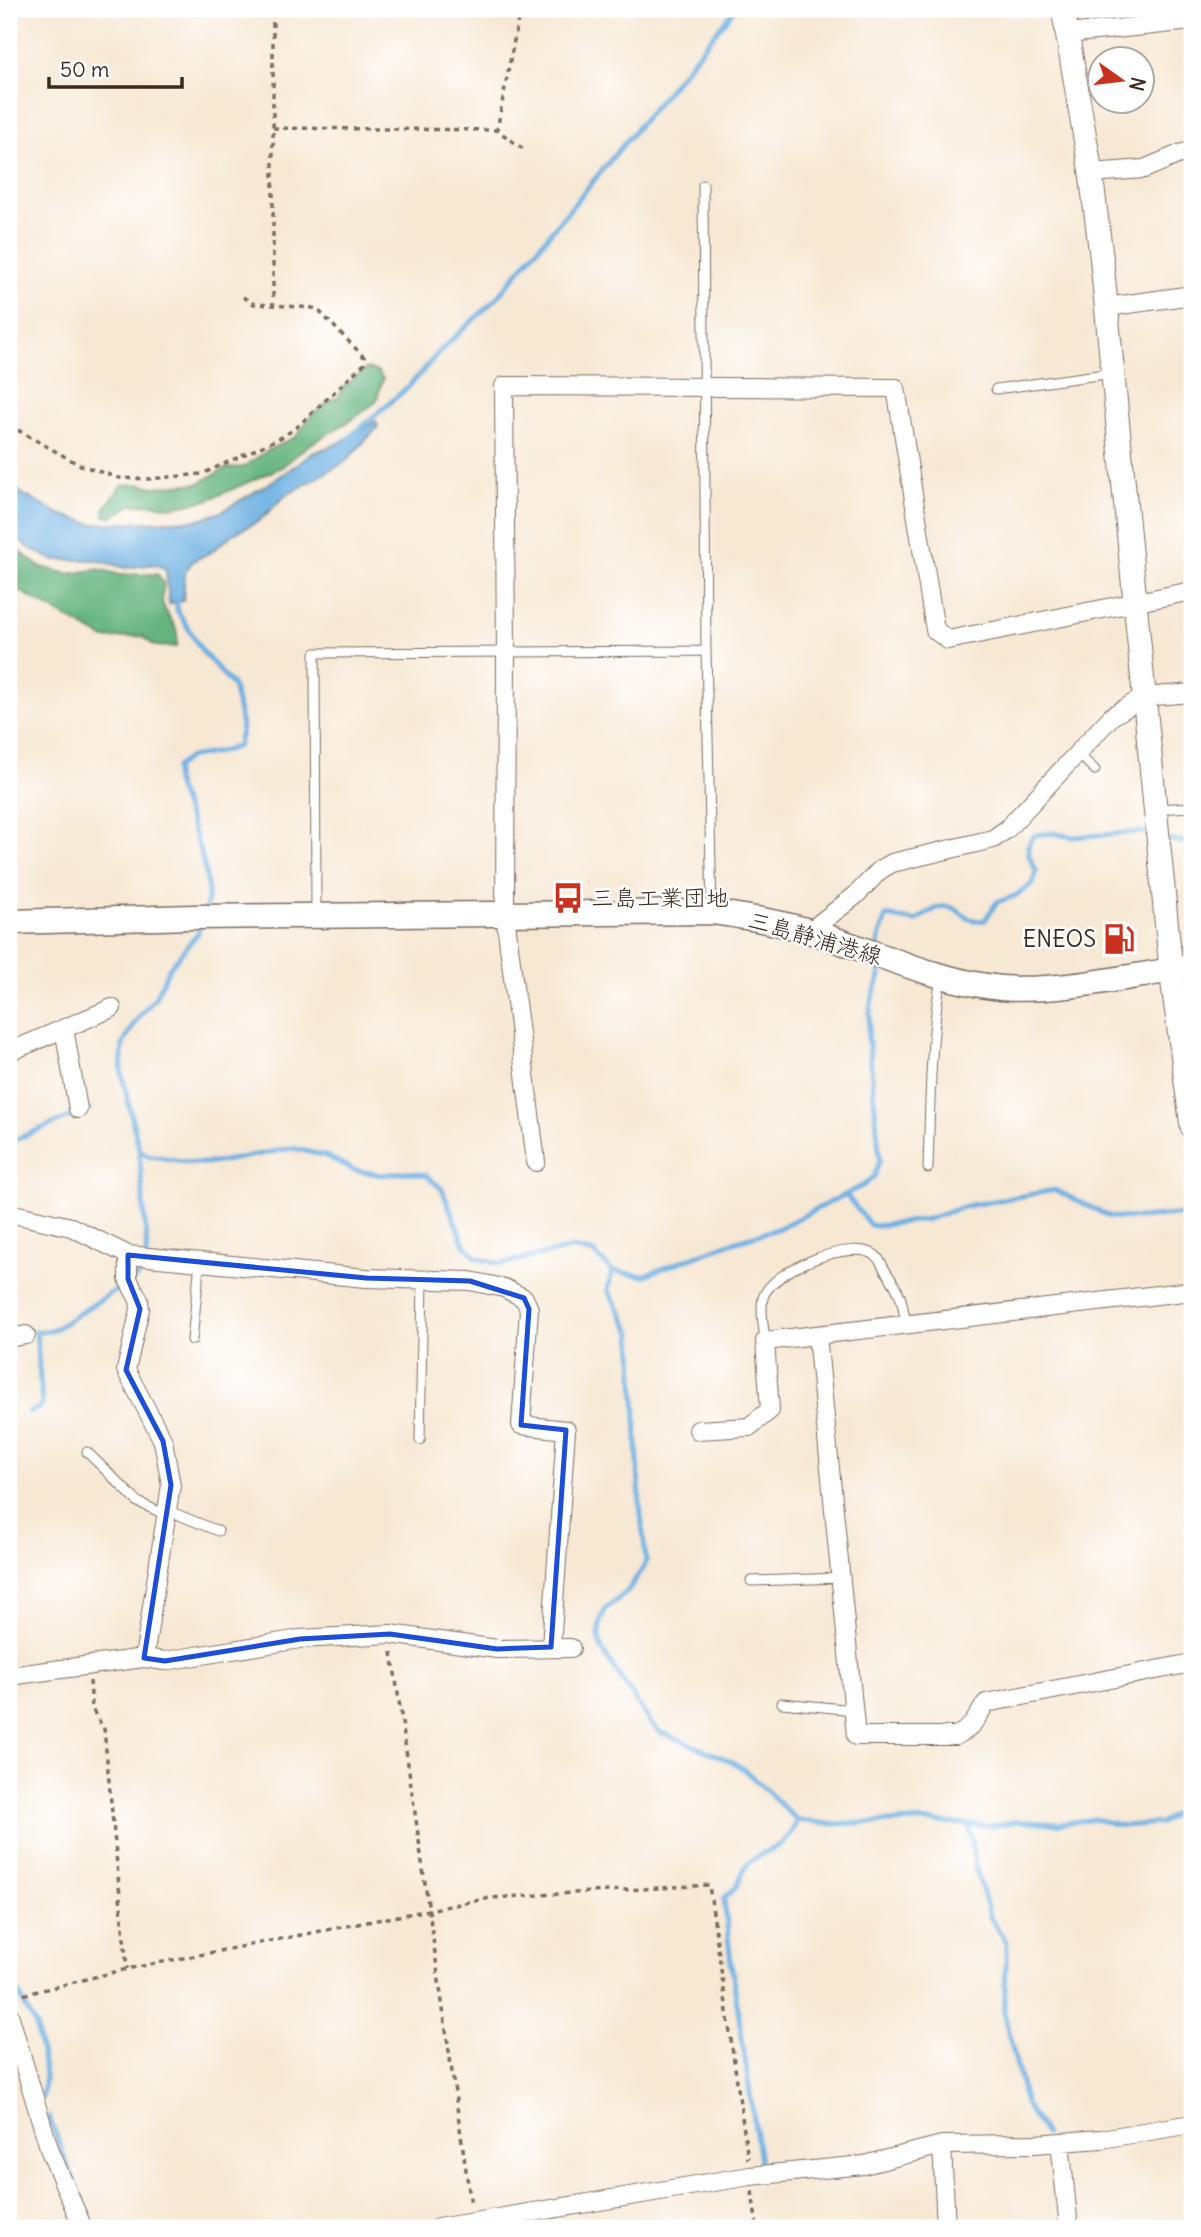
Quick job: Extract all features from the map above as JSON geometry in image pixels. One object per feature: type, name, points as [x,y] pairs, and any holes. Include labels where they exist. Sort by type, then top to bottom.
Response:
[{"type":"main road","name":"三島静浦港線","points":[[9,922],[194,917],[712,912],[760,919],[810,931],[942,976],[1002,988],[1055,987],[1182,968]]},
{"type":"street","points":[[1063,9],[1091,173],[1107,307],[1158,838],[1182,968],[1192,1127]]},
{"type":"street","points":[[1067,34],[1192,21]]},
{"type":"street","points":[[1091,173],[1144,169],[1192,151]]},
{"type":"street","points":[[1107,307],[1192,295]]},
{"type":"street","points":[[536,1162],[505,914],[504,386],[896,388],[935,630],[948,640],[1192,591]]},
{"type":"street","points":[[810,931],[856,895],[880,870],[892,863],[993,839],[1007,829],[1112,716],[1144,696],[1192,692]]},
{"type":"street","points":[[9,1052],[112,1008]]},
{"type":"street","points":[[64,1028],[78,1109]]},
{"type":"street","points":[[12,1217],[71,1227],[128,1255],[366,1278],[470,1281],[504,1288],[524,1298],[529,1309],[521,1425],[566,1430],[551,1647]]},
{"type":"street","points":[[128,1255],[128,1279],[139,1300],[139,1309],[126,1370],[163,1441],[171,1485],[144,1658]]},
{"type":"street","points":[[698,1430],[749,1427],[770,1410],[765,1341],[1192,1291]]},
{"type":"street","points":[[817,1335],[856,1736],[955,1736],[965,1732],[973,1724],[986,1703],[1192,1662]]},
{"type":"street","points":[[9,1675],[144,1658],[165,1661],[300,1639],[390,1634],[497,1649],[570,1648]]},
{"type":"street","points":[[9,2014],[50,2151],[83,2228]]},
{"type":"street","points":[[438,2228],[750,2176],[864,2165],[942,2145],[1101,2139],[1192,2124]]},
{"type":"street","points":[[1060,2142],[1069,2228]]},
{"type":"street","points":[[942,2145],[946,2228]]},
{"type":"lane","points":[[703,185],[706,651],[712,912]]},
{"type":"lane","points":[[996,389],[1113,373]]},
{"type":"lane","points":[[316,917],[314,653],[706,651]]},
{"type":"lane","points":[[1077,753],[1095,770]]},
{"type":"lane","points":[[1155,809],[1192,807]]},
{"type":"lane","points":[[928,1168],[935,1038],[942,976]]},
{"type":"lane","points":[[765,1341],[763,1299],[768,1287],[806,1262],[830,1254],[860,1252],[877,1257],[901,1294],[906,1325]]},
{"type":"lane","points":[[191,1340],[200,1261]]},
{"type":"lane","points":[[420,1440],[423,1280]]},
{"type":"lane","points":[[86,1452],[138,1502],[218,1531]]},
{"type":"lane","points":[[751,1581],[841,1578]]},
{"type":"lane","points":[[782,1703],[853,1710]]},
{"type":"path","points":[[273,305],[274,9]]},
{"type":"path","points":[[497,130],[520,9]]},
{"type":"path","points":[[273,128],[497,130],[526,151]]},
{"type":"path","points":[[9,425],[78,464],[119,478],[148,479],[202,474],[282,437],[297,427],[364,364],[364,358],[320,311],[254,304],[243,297]]},
{"type":"path","points":[[390,1634],[474,2223]]},
{"type":"path","points":[[89,1665],[92,1709],[104,1729],[127,1969]]},
{"type":"path","points":[[9,1998],[127,1969],[489,1898],[709,1885],[757,2228]]},
{"type":"highlighted area","points":[[128,1255],[366,1278],[470,1281],[524,1298],[529,1309],[521,1425],[566,1430],[551,1647],[497,1649],[390,1634],[300,1639],[165,1661],[144,1658],[171,1485],[163,1441],[126,1370],[140,1309],[128,1279]]},
{"type":"green space","points":[[367,368],[378,372],[383,379],[376,402],[306,447],[282,467],[208,500],[172,507],[132,505],[112,517],[104,516],[104,509],[122,485],[140,484],[154,487],[199,483],[227,468],[243,467],[268,450],[296,437],[311,416],[332,399],[338,398],[343,388]]},
{"type":"green space","points":[[9,542],[38,566],[68,574],[99,569],[120,575],[157,574],[164,584],[163,604],[176,629],[177,647],[155,646],[142,636],[105,639],[9,585]]},
{"type":"water","points":[[376,421],[378,427],[345,462],[285,496],[259,521],[233,534],[211,552],[193,561],[185,572],[183,601],[169,604],[166,569],[155,564],[126,568],[97,560],[53,560],[31,549],[9,533],[9,482],[22,494],[59,514],[93,524],[196,520],[219,513],[313,453],[339,443]]},
{"type":"waterway","points":[[349,438],[408,387],[442,349],[495,300],[735,9]]},
{"type":"waterway","points":[[177,598],[177,610],[202,651],[233,686],[242,726],[238,746],[190,757],[176,767],[175,780],[192,826],[207,880],[206,908]]},
{"type":"waterway","points":[[878,948],[886,916],[916,921],[931,911],[950,907],[968,918],[985,920],[997,902],[1015,896],[1033,883],[1036,870],[1029,856],[1028,846],[1035,835],[1052,833],[1073,837],[1141,832],[1152,835]]},
{"type":"waterway","points":[[1164,839],[1192,843]]},
{"type":"waterway","points":[[200,924],[198,933],[169,968],[155,998],[135,1022],[123,1044],[121,1070],[139,1149],[147,1155],[193,1163],[213,1163],[292,1148],[326,1156],[354,1170],[382,1175],[405,1172],[426,1175],[442,1189],[464,1244],[477,1258],[501,1264],[572,1248],[594,1253],[612,1271],[643,1276],[727,1244],[777,1229],[864,1185],[874,1177],[880,1160],[868,1037],[871,1002],[880,976],[879,962]]},
{"type":"waterway","points":[[9,1142],[89,1109]]},
{"type":"waterway","points":[[29,1412],[38,1409],[42,1403],[36,1331],[51,1331],[56,1328],[138,1276],[145,1263],[147,1248],[139,1149]]},
{"type":"waterway","points":[[846,1195],[870,1225],[876,1226],[928,1219],[966,1206],[1055,1190],[1111,1217],[1139,1218],[1186,1214]]},
{"type":"waterway","points":[[612,1271],[608,1290],[632,1333],[640,1505],[646,1560],[626,1593],[606,1608],[600,1622],[599,1639],[602,1650],[650,1722],[660,1732],[731,1761],[745,1770],[797,1820],[830,1824],[916,1821],[992,1826],[1017,1821],[1057,1824],[1095,1819],[1123,1826],[1160,1823],[1181,1810],[1192,1809]]},
{"type":"waterway","points":[[760,2162],[724,1898],[737,1886],[747,1865],[787,1838],[797,1820]]},
{"type":"waterway","points":[[969,1826],[975,1866],[990,1917],[1007,1943],[1004,2012],[1026,2105],[1045,2134]]},
{"type":"waterway","points":[[9,1976],[36,2026],[45,2074],[42,2098]]},
{"type":"waterway","points":[[49,2117],[92,2228]]},
{"type":"place","name":"三島工業団地","points":[[568,898]]},
{"type":"place","name":"ENEOS","points":[[1119,939]]}]
